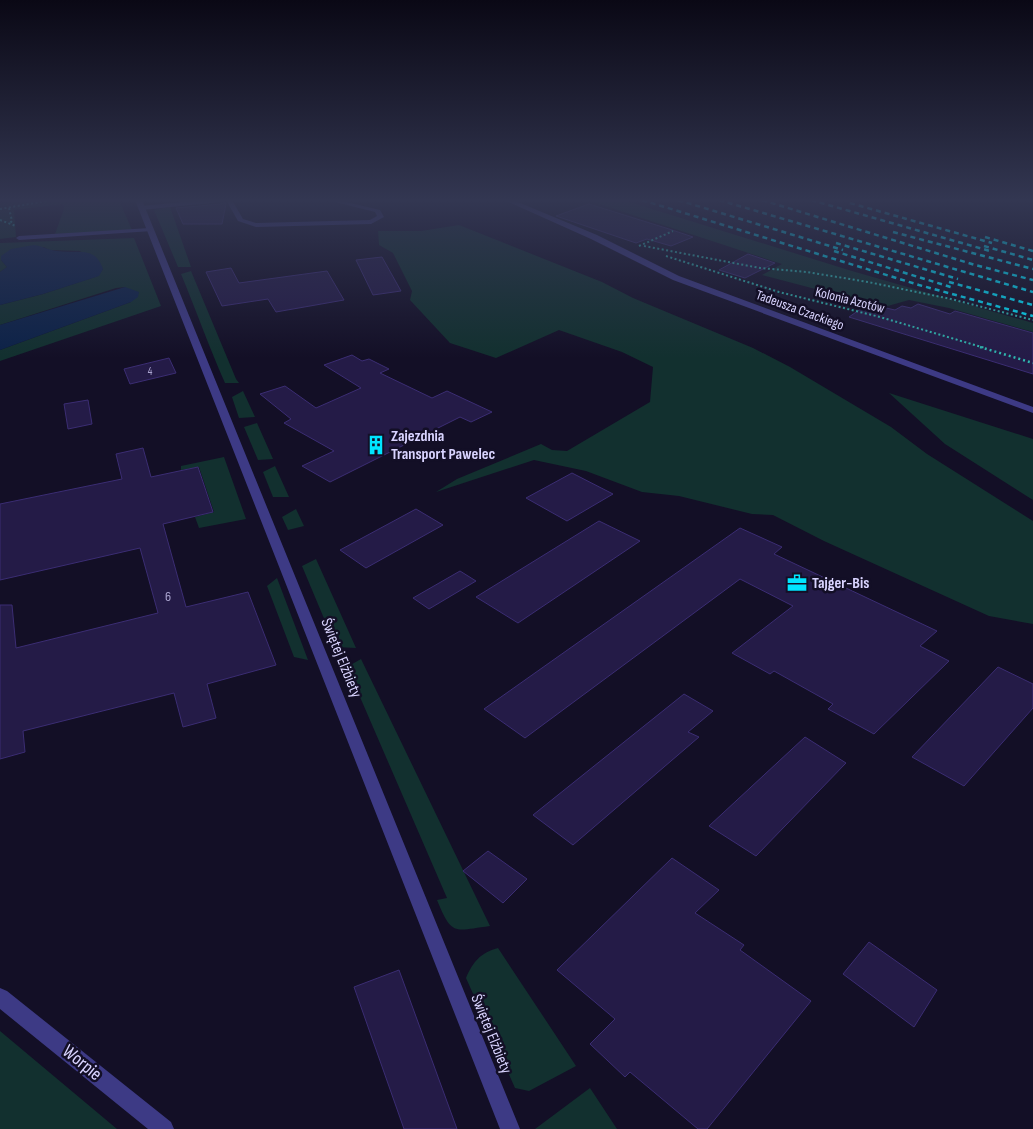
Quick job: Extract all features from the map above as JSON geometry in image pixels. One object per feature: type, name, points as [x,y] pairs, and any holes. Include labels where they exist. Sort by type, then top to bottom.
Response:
[{"type":"street","name":"Świętej Elżbiety","points":[[159,253],[510,1129]]},
{"type":"street","name":"Tadeusza Czackiego","points":[[625,253],[676,278],[1033,410]]},
{"type":"street","name":"Worpie","points":[[0,997],[164,1129]]},
{"type":"path","name":"Kolonia Azotów","points":[[659,253],[724,276],[827,305],[880,317],[1033,363]]},
{"type":"path","points":[[686,253],[759,268],[813,273],[926,294],[1033,320]]},
{"type":"green space","points":[[0,253],[25,253],[1,260],[7,267],[0,272]]},
{"type":"green space","points":[[82,253],[140,253],[161,306],[0,361],[0,350],[131,302],[125,287],[116,288],[0,325],[0,305],[43,294],[98,276],[103,269]]},
{"type":"green space","points":[[172,253],[186,253],[191,267],[178,267]]},
{"type":"green space","points":[[393,253],[528,253],[602,282],[633,298],[753,348],[790,367],[891,427],[927,454],[1033,521],[1033,624],[989,616],[824,541],[773,515],[752,514],[679,496],[642,492],[586,471],[534,460],[436,492],[457,479],[541,444],[552,450],[567,451],[650,402],[653,367],[622,352],[559,330],[496,358],[450,343],[410,300],[412,291]]},
{"type":"green space","points":[[748,253],[793,253],[1033,323],[1033,332],[949,308],[909,300],[884,307],[762,275],[782,264]]},
{"type":"green space","points":[[191,271],[239,383],[225,383],[219,369],[181,274]]},
{"type":"green space","points":[[243,391],[255,417],[239,418],[232,397]]},
{"type":"green space","points":[[889,393],[1033,439],[1033,500],[945,444]]},
{"type":"green space","points":[[257,423],[273,459],[258,460],[244,427]]},
{"type":"green space","points":[[224,457],[246,519],[199,528],[195,517],[214,512],[199,467],[181,470],[181,466]]},
{"type":"green space","points":[[275,466],[289,497],[273,497],[263,472]]},
{"type":"green space","points":[[296,509],[304,526],[288,530],[282,517]]},
{"type":"green space","points":[[316,559],[356,648],[336,647],[302,566]]},
{"type":"green space","points":[[277,578],[308,660],[294,657],[267,586]]},
{"type":"green space","points":[[361,659],[490,926],[468,929],[455,928],[446,920],[442,912],[437,900],[447,898],[347,667]]},
{"type":"green space","points":[[498,948],[576,1066],[529,1091],[515,1088],[466,978],[471,967],[482,955]]},
{"type":"green space","points":[[0,1031],[117,1129],[0,1129]]},
{"type":"green space","points":[[590,1088],[617,1129],[535,1129]]},
{"type":"water","points":[[6,253],[86,253],[95,256],[100,261],[103,269],[99,276],[43,294],[0,305],[0,272],[7,267],[1,260],[1,256]]},
{"type":"water","points":[[125,287],[139,292],[138,297],[131,302],[0,350],[0,325]]},
{"type":"building","points":[[748,254],[775,263],[745,278],[719,270]]},
{"type":"building","points":[[382,257],[401,291],[373,295],[356,260]]},
{"type":"building","points":[[231,268],[239,283],[327,271],[344,300],[276,312],[268,299],[222,306],[206,272]]},
{"type":"building","points":[[868,304],[895,310],[902,306],[911,308],[918,304],[950,314],[955,311],[1033,333],[1033,374],[849,317]]},
{"type":"building","points":[[352,355],[362,361],[369,359],[389,369],[380,373],[432,398],[447,391],[492,412],[471,422],[460,417],[330,482],[302,466],[334,451],[284,423],[291,419],[260,394],[285,386],[316,408],[361,388],[324,365]]},
{"type":"building","points":[[169,358],[176,373],[130,384],[124,369]]},
{"type":"building","points":[[88,400],[92,424],[68,429],[64,404]]},
{"type":"building","points":[[143,448],[151,477],[198,467],[213,512],[163,524],[186,607],[248,592],[276,665],[207,684],[216,718],[183,727],[174,693],[23,731],[25,752],[0,759],[0,605],[12,605],[16,648],[158,613],[140,548],[0,580],[0,504],[122,479],[116,454]]},
{"type":"building","points":[[572,473],[613,494],[567,521],[526,498]]},
{"type":"building","points":[[416,509],[443,525],[366,568],[340,550]]},
{"type":"building","points":[[599,521],[640,541],[518,623],[476,597]]},
{"type":"building","points":[[740,528],[782,547],[774,554],[937,631],[920,646],[949,661],[874,734],[828,709],[833,704],[774,671],[770,674],[732,653],[793,606],[740,579],[525,738],[484,709]]},
{"type":"building","points":[[460,571],[476,581],[429,609],[413,598]]},
{"type":"building","points":[[998,667],[1033,684],[1033,708],[964,786],[912,757]]},
{"type":"building","points":[[684,694],[713,711],[688,732],[699,737],[573,845],[533,815]]},
{"type":"building","points":[[805,737],[846,763],[756,856],[709,826]]},
{"type":"building","points":[[488,851],[527,879],[503,903],[463,871]]},
{"type":"building","points":[[672,858],[719,890],[695,913],[744,945],[740,950],[811,1001],[707,1129],[698,1129],[630,1072],[625,1077],[590,1044],[615,1019],[557,970]]},
{"type":"building","points":[[869,942],[937,990],[914,1027],[843,974]]},
{"type":"building","points":[[399,970],[457,1129],[404,1129],[354,987]]},
{"type":"railway","points":[[814,253],[919,285],[1033,316]]},
{"type":"railway","points":[[839,253],[954,288]]},
{"type":"railway","points":[[869,253],[958,279]]},
{"type":"railway","points":[[899,253],[1033,292]]},
{"type":"railway","points":[[935,253],[1033,280]]},
{"type":"railway","points":[[971,253],[1033,269]]},
{"type":"railway","points":[[1007,253],[1033,260]]},
{"type":"railway","points":[[949,282],[1033,305]]},
{"type":"place","name":"Zajezdnia Transport Pawelec","points":[[376,445]]},
{"type":"place","name":"Tajger-Bis","points":[[797,583]]}]
